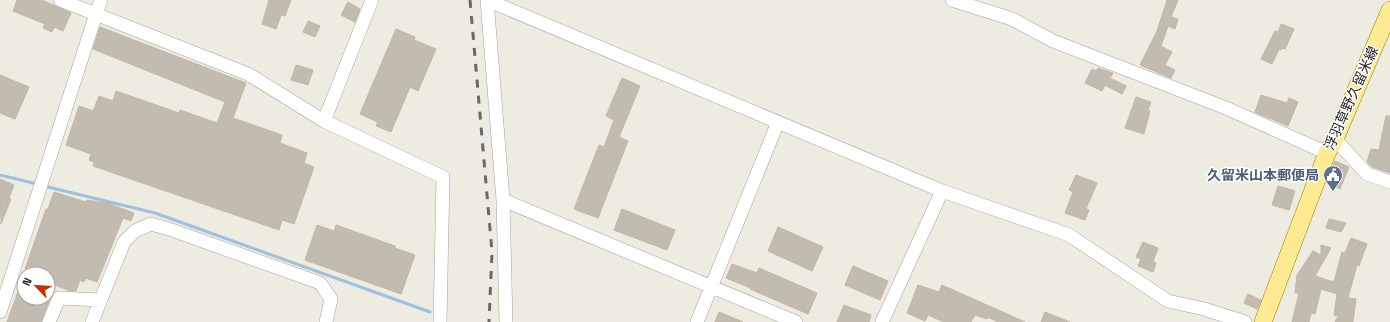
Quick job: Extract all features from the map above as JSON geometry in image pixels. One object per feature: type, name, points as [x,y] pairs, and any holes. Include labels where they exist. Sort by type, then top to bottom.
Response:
[{"type":"main road","name":"浮羽草野久留米線","points":[[1263,322],[1331,146],[1390,10]]},
{"type":"street","points":[[60,0],[248,74],[324,121],[443,177],[440,322]]},
{"type":"street","points":[[0,312],[96,14],[102,0]]},
{"type":"street","points":[[324,121],[372,0]]},
{"type":"street","points":[[506,322],[503,200],[487,0],[942,191],[1069,235],[1168,301],[1204,309],[1245,322]]},
{"type":"street","points":[[952,0],[1012,19],[1053,41],[1226,108],[1331,146],[1367,174],[1390,182]]},
{"type":"street","points":[[697,322],[778,122]]},
{"type":"street","points":[[882,322],[942,191]]},
{"type":"street","points":[[503,200],[796,322]]},
{"type":"street","points":[[92,322],[124,242],[135,231],[151,224],[169,229],[320,283],[331,299],[326,322]]},
{"type":"street","points":[[49,322],[59,298],[100,300]]},
{"type":"building","points":[[17,0],[42,0],[71,13],[63,31],[54,27],[52,32],[43,28],[45,24],[13,11]]},
{"type":"building","points":[[269,0],[291,0],[285,16],[281,15],[276,29],[262,24]]},
{"type":"building","points":[[1167,0],[1178,0],[1171,17],[1178,19],[1175,29],[1168,26],[1161,46],[1172,52],[1165,65],[1175,70],[1171,78],[1140,65],[1157,31]]},
{"type":"building","points":[[348,2],[360,9],[355,22],[341,15]]},
{"type":"building","points":[[308,21],[320,26],[315,37],[303,32]]},
{"type":"building","points":[[1281,24],[1294,29],[1285,49],[1279,49],[1272,64],[1261,59],[1275,31],[1278,32]]},
{"type":"building","points":[[100,27],[246,83],[233,118],[282,135],[280,143],[307,153],[304,163],[314,167],[294,224],[282,220],[279,230],[93,166],[94,162],[89,160],[91,154],[66,145],[79,106],[93,111],[99,96],[113,101],[116,91],[179,113],[180,110],[217,123],[225,102],[93,49]]},
{"type":"building","points":[[396,29],[415,37],[414,40],[436,49],[418,91],[410,87],[391,132],[376,126],[378,122],[360,114]]},
{"type":"building","points":[[296,65],[313,70],[308,85],[291,80]]},
{"type":"building","points":[[1098,68],[1113,73],[1110,78],[1126,86],[1122,94],[1105,85],[1102,91],[1085,83],[1092,69],[1096,71]]},
{"type":"building","points":[[0,75],[29,87],[15,119],[0,113]]},
{"type":"building","points":[[622,78],[640,86],[619,137],[628,141],[598,218],[574,209],[599,145],[604,147],[614,120],[606,116]]},
{"type":"building","points":[[1261,95],[1287,103],[1289,98],[1298,102],[1288,126],[1255,112]]},
{"type":"building","points":[[1136,97],[1151,102],[1148,110],[1150,111],[1144,134],[1125,128]]},
{"type":"building","points":[[1386,116],[1390,116],[1390,173],[1372,167],[1367,162],[1371,149],[1379,150]]},
{"type":"building","points":[[1335,161],[1349,167],[1340,189],[1326,183]]},
{"type":"building","points":[[1076,175],[1097,183],[1086,209],[1089,210],[1085,220],[1065,213],[1073,192],[1069,190]]},
{"type":"building","points":[[0,179],[14,185],[9,198],[11,199],[1,224]]},
{"type":"building","points":[[1278,186],[1295,191],[1289,210],[1272,205]]},
{"type":"building","points":[[54,192],[86,202],[87,200],[107,203],[134,213],[131,221],[123,218],[97,282],[86,278],[84,282],[80,280],[76,291],[70,291],[56,285],[56,266],[26,266],[46,209],[48,209]]},
{"type":"building","points":[[622,209],[675,230],[667,250],[614,230]]},
{"type":"building","points":[[1329,219],[1346,223],[1341,232],[1326,228]]},
{"type":"building","points":[[317,225],[334,231],[336,225],[395,246],[395,248],[415,255],[401,294],[305,260]]},
{"type":"building","points":[[778,227],[823,247],[812,271],[768,251]]},
{"type":"building","points":[[1351,238],[1367,244],[1359,266],[1357,265],[1348,298],[1356,299],[1353,322],[1335,322],[1338,316],[1334,315],[1337,294],[1321,289],[1315,314],[1311,313],[1309,322],[1292,322],[1299,293],[1295,293],[1297,275],[1313,251],[1321,255],[1321,245],[1331,248],[1315,276],[1334,282],[1342,252],[1345,253]]},
{"type":"building","points":[[1143,242],[1158,248],[1153,262],[1156,263],[1153,272],[1138,266],[1141,259],[1136,257]]},
{"type":"building","points":[[732,264],[757,273],[759,268],[817,293],[808,314],[726,278]]},
{"type":"building","points":[[853,266],[888,281],[880,300],[845,285]]},
{"type":"building","points":[[918,285],[939,292],[942,285],[1025,322],[998,322],[988,317],[987,319],[975,315],[971,322],[944,322],[928,315],[925,321],[907,313]]},
{"type":"building","points":[[1248,294],[1261,300],[1257,309],[1244,303]]},
{"type":"building","points":[[16,297],[16,306],[47,306],[41,322],[7,322]]},
{"type":"building","points":[[844,305],[871,315],[869,322],[837,322]]},
{"type":"building","points":[[719,312],[743,322],[715,322]]},
{"type":"building","points":[[1045,312],[1070,322],[1041,322]]},
{"type":"waterway","points":[[0,175],[37,184]]},
{"type":"waterway","points":[[44,186],[155,213],[430,312]]},
{"type":"railway","points":[[470,0],[492,252],[489,322]]},
{"type":"place","name":"久留米山本郵便局","points":[[1333,192]]}]
